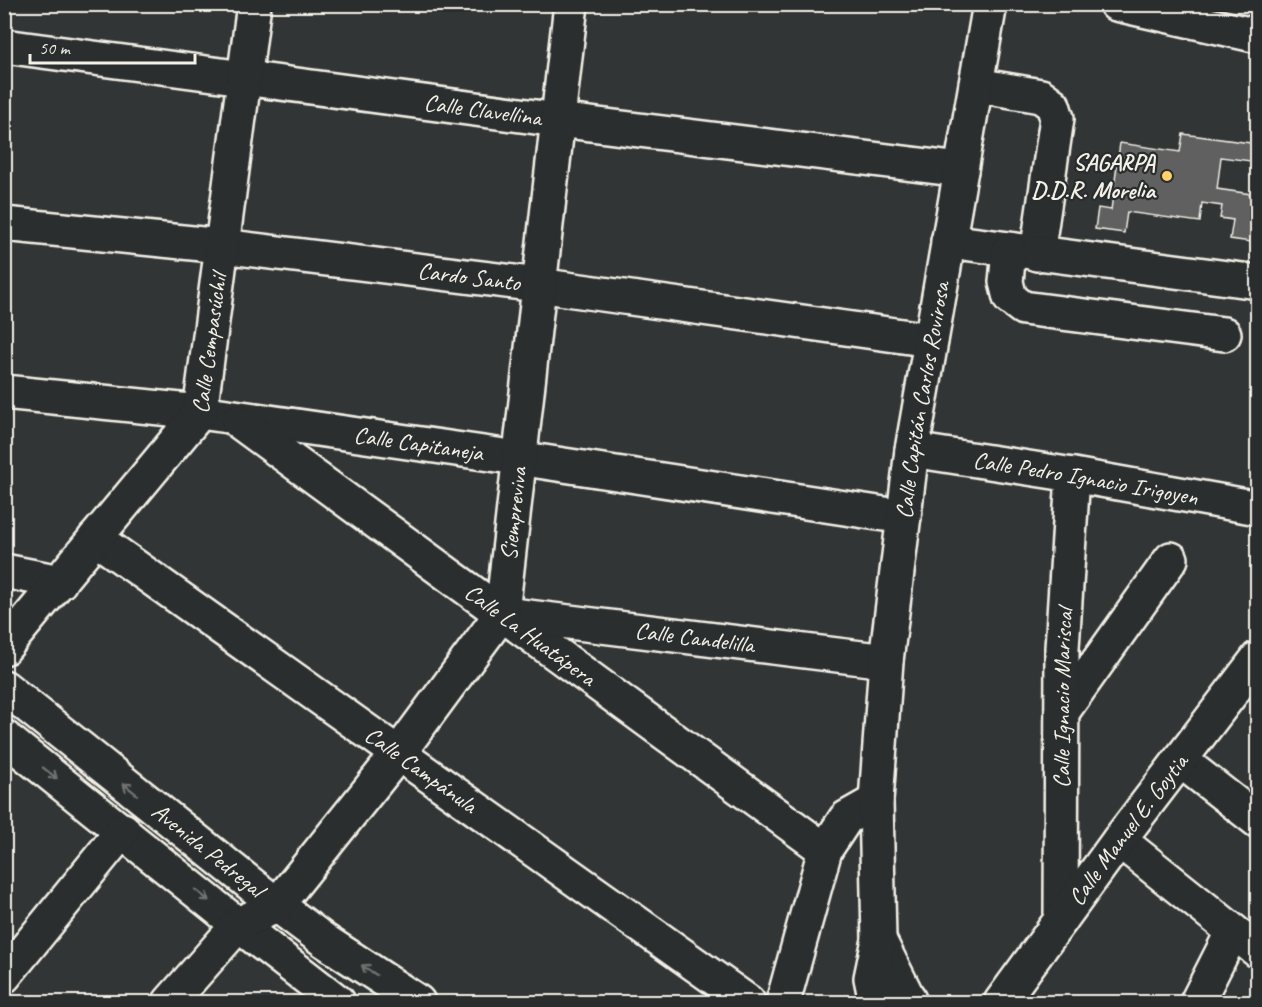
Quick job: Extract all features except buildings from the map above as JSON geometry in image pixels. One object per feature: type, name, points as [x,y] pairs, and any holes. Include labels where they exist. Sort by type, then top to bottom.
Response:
[{"type":"street","name":"Calle Cempasúchil","points":[[4,648],[200,412],[254,4]]},
{"type":"street","name":"Siempreviva","points":[[502,613],[571,4]]},
{"type":"street","name":"Calle Capitán Carlos Rovirosa","points":[[873,990],[879,940],[876,801],[886,662],[912,450],[990,4]]},
{"type":"street","points":[[1116,4],[1190,13],[1257,36]]},
{"type":"street","name":"Calle Clavellina","points":[[4,46],[558,120],[961,170]]},
{"type":"street","points":[[975,85],[1041,96],[1053,105],[1057,118],[1023,252],[1006,282],[1010,298],[1023,308],[1224,334]]},
{"type":"street","name":"Cardo Santo","points":[[4,224],[222,246],[538,285],[931,340]]},
{"type":"street","points":[[948,241],[1257,282]]},
{"type":"street","name":"Calle Capitaneja","points":[[4,392],[200,412],[904,517]]},
{"type":"street","name":"Calle La Huatápera","points":[[234,418],[825,850]]},
{"type":"street","name":"Calle Pedro Ignacio Irigoyen","points":[[912,450],[1073,475],[1257,508]]},
{"type":"street","name":"Calle Ignacio Mariscal","points":[[1061,920],[1062,648],[1073,475]]},
{"type":"street","name":"Calle Campánula","points":[[95,538],[748,1002]]},
{"type":"street","points":[[1063,711],[1171,559]]},
{"type":"street","points":[[4,571],[60,582]]},
{"type":"street","points":[[170,1002],[238,925],[277,905],[399,754],[502,613]]},
{"type":"street","name":"Calle Candelilla","points":[[502,613],[886,662]]},
{"type":"street","name":"Calle Manuel E. Goytia","points":[[1001,1002],[1119,840],[1257,658]]},
{"type":"street","name":"Avenida Pedregal","points":[[4,687],[277,905],[325,941],[418,1002]]},
{"type":"street","name":"Avenida Pedregal","points":[[4,737],[123,830],[238,925],[338,1002]]},
{"type":"street","points":[[1179,760],[1257,821]]},
{"type":"street","points":[[783,1002],[825,850],[846,818],[876,801]]},
{"type":"street","points":[[4,976],[123,830]]},
{"type":"street","points":[[1119,840],[1251,944],[1197,1002]]},
{"type":"street","name":"Calle Capitán Carlos Rovirosa","points":[[879,940],[912,1001]]},
{"type":"street","points":[[873,990],[912,1001]]},
{"type":"place","name":"SAGARPA D.D.R. Morelia","points":[[1167,176]]}]
